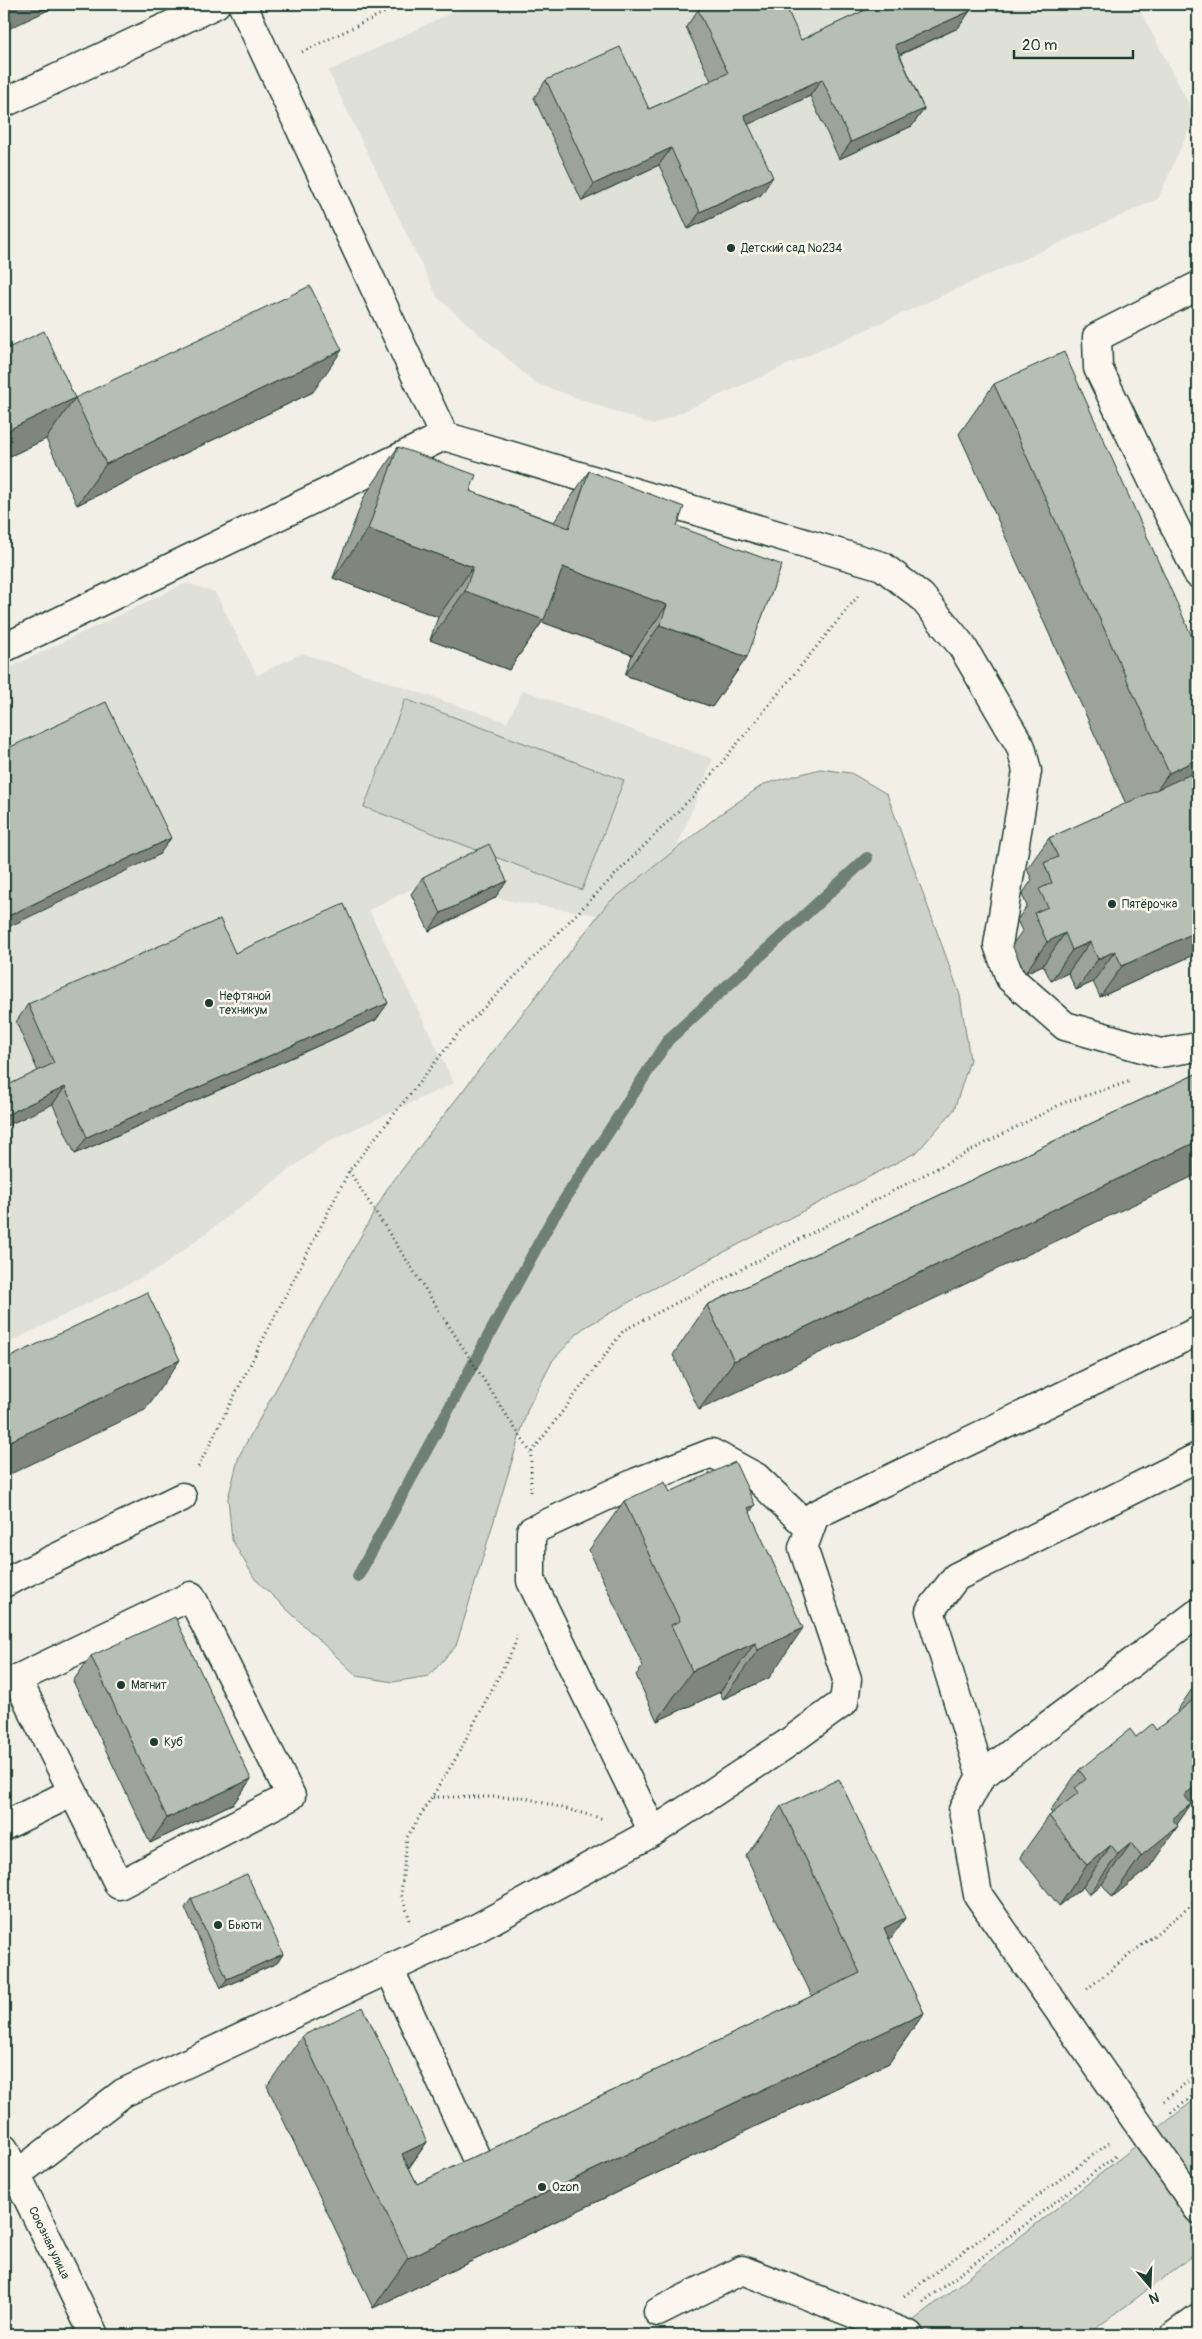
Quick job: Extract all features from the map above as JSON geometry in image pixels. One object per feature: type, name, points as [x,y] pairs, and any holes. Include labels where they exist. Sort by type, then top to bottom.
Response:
[{"type":"main road","points":[[4,103],[216,4]]},
{"type":"main road","points":[[242,4],[444,436]]},
{"type":"main road","points":[[1198,286],[1098,337],[1098,368],[1198,574]]},
{"type":"main road","points":[[4,648],[444,436],[882,566],[921,596],[962,646],[1021,747],[1026,771],[998,945],[1010,978],[1065,1026],[1160,1053],[1198,1047]]},
{"type":"main road","points":[[16,2175],[123,2093],[477,1928],[653,1832],[785,1745],[844,1702],[847,1679],[803,1548],[815,1515],[1198,1331]]},
{"type":"main road","points":[[653,1832],[531,1581],[531,1531],[637,1482],[712,1453],[756,1477],[810,1529]]},
{"type":"main road","points":[[981,1776],[930,1611],[956,1577],[1198,1457]]},
{"type":"main road","points":[[4,1583],[182,1497]]},
{"type":"main road","points":[[191,1596],[292,1796],[119,1885],[73,1792],[17,1679],[191,1596]]},
{"type":"main road","points":[[1198,1613],[981,1776],[963,1810],[978,1895],[1198,2209]]},
{"type":"main road","points":[[4,1826],[73,1792]]},
{"type":"main road","points":[[389,1968],[480,2166]]},
{"type":"main road","name":"Союзная улица","points":[[4,2149],[94,2335]]},
{"type":"main road","points":[[658,2312],[742,2270],[890,2328]]},
{"type":"main road","points":[[1175,2335],[1198,2318]]},
{"type":"path","points":[[272,67],[402,4]]},
{"type":"path","points":[[1192,4],[1198,17]]},
{"type":"path","points":[[182,1497],[350,1172],[456,1036],[701,788],[882,566]]},
{"type":"path","points":[[531,1453],[624,1330],[1063,1103],[1135,1080]]},
{"type":"path","points":[[350,1172],[531,1453],[531,1531]]},
{"type":"path","points":[[421,1953],[401,1894],[407,1837],[456,1758],[514,1647],[531,1581]]},
{"type":"path","points":[[432,1797],[522,1797],[653,1832]]},
{"type":"path","points":[[1060,2011],[1198,1900]]},
{"type":"path","points":[[890,2328],[1141,2128],[1198,2073]]},
{"type":"path","points":[[890,2328],[1141,2128],[1198,2092]]},
{"type":"shaded area","name":"Детский сад №234","points":[[470,4],[1137,4],[1195,116],[1158,199],[653,425],[535,383],[437,297],[328,71]]},
{"type":"shaded area","name":"Нефтяной техникум","points":[[186,583],[215,592],[257,675],[302,653],[507,722],[523,690],[713,759],[646,923],[499,899],[478,856],[369,910],[454,1083],[325,1143],[160,1268],[4,1345],[4,670]]},
{"type":"shaded area","points":[[405,699],[624,780],[582,890],[364,807]]},
{"type":"shaded area","points":[[820,769],[851,773],[887,794],[960,995],[970,1060],[954,1110],[917,1152],[647,1292],[582,1329],[553,1360],[528,1408],[456,1646],[429,1676],[393,1682],[357,1676],[255,1579],[232,1540],[228,1498],[239,1456],[387,1189],[607,904],[719,815],[764,784]]},
{"type":"shaded area","points":[[1198,2097],[1198,2252],[1087,2335],[895,2335]]},
{"type":"building","points":[[712,4],[785,4],[801,40],[878,4],[967,4],[970,11],[895,45],[924,109],[851,142],[822,79],[744,115],[773,177],[700,212],[671,148],[594,184],[546,80],[620,47],[649,109],[728,73],[698,10]]},
{"type":"building","points":[[310,286],[342,350],[106,464],[75,398]]},
{"type":"building","points":[[44,331],[75,398],[4,432],[4,350]]},
{"type":"building","points":[[1064,352],[1198,650],[1198,759],[1169,773],[994,384]]},
{"type":"building","points":[[398,447],[476,475],[470,491],[569,528],[589,471],[684,507],[677,526],[782,565],[747,657],[660,625],[667,605],[563,567],[544,620],[465,591],[473,567],[368,529]]},
{"type":"building","points":[[106,702],[171,838],[4,918],[4,750]]},
{"type":"building","name":"Пятёрочка","points":[[1198,771],[1198,931],[1122,966],[1115,951],[1098,959],[1090,942],[1072,950],[1065,933],[1047,942],[1034,913],[1048,907],[1039,889],[1052,883],[1044,863],[1058,857],[1049,838]]},
{"type":"building","points":[[489,844],[507,881],[441,913],[423,877]]},
{"type":"building","points":[[344,904],[388,1003],[87,1137],[65,1087],[4,1116],[4,1087],[54,1063],[28,1004],[220,919],[235,953]]},
{"type":"building","points":[[1198,1073],[1198,1141],[734,1361],[707,1305]]},
{"type":"building","points":[[147,1292],[180,1360],[4,1444],[4,1360]]},
{"type":"building","points":[[735,1462],[755,1505],[748,1508],[803,1628],[758,1650],[755,1643],[692,1671],[671,1625],[680,1621],[624,1501],[665,1482],[670,1492]]},
{"type":"building","name":"Куб","points":[[175,1617],[251,1779],[167,1818],[91,1656]]},
{"type":"building","points":[[1198,1696],[1198,1784],[1184,1795],[1191,1804],[1172,1819],[1178,1826],[1141,1856],[1131,1843],[1118,1854],[1111,1845],[1087,1865],[1049,1816],[1079,1792],[1075,1788],[1086,1779],[1079,1770],[1130,1729],[1136,1737],[1152,1724],[1156,1730]]},
{"type":"building","points":[[839,1779],[905,1918],[884,1928],[924,2013],[408,2258],[302,2036],[363,2007],[427,2142],[402,2154],[417,2184],[860,1973],[781,1806]]},
{"type":"building","points":[[247,1874],[283,1954],[227,1979],[191,1899]]},
{"type":"building","points":[[581,2330],[583,2335],[570,2335]]},
{"type":"waterway","points":[[358,1576],[552,1219],[668,1040],[867,858]]},
{"type":"place","name":"Детский сад №234","points":[[731,248]]},
{"type":"place","name":"Пятёрочка","points":[[1112,904]]},
{"type":"place","name":"Нефтяной техникум","points":[[209,1003]]},
{"type":"place","name":"Магнит","points":[[121,1685]]},
{"type":"place","name":"Куб","points":[[154,1742]]},
{"type":"place","name":"Бьюти","points":[[218,1925]]},
{"type":"place","name":"Ozon","points":[[542,2187]]}]
